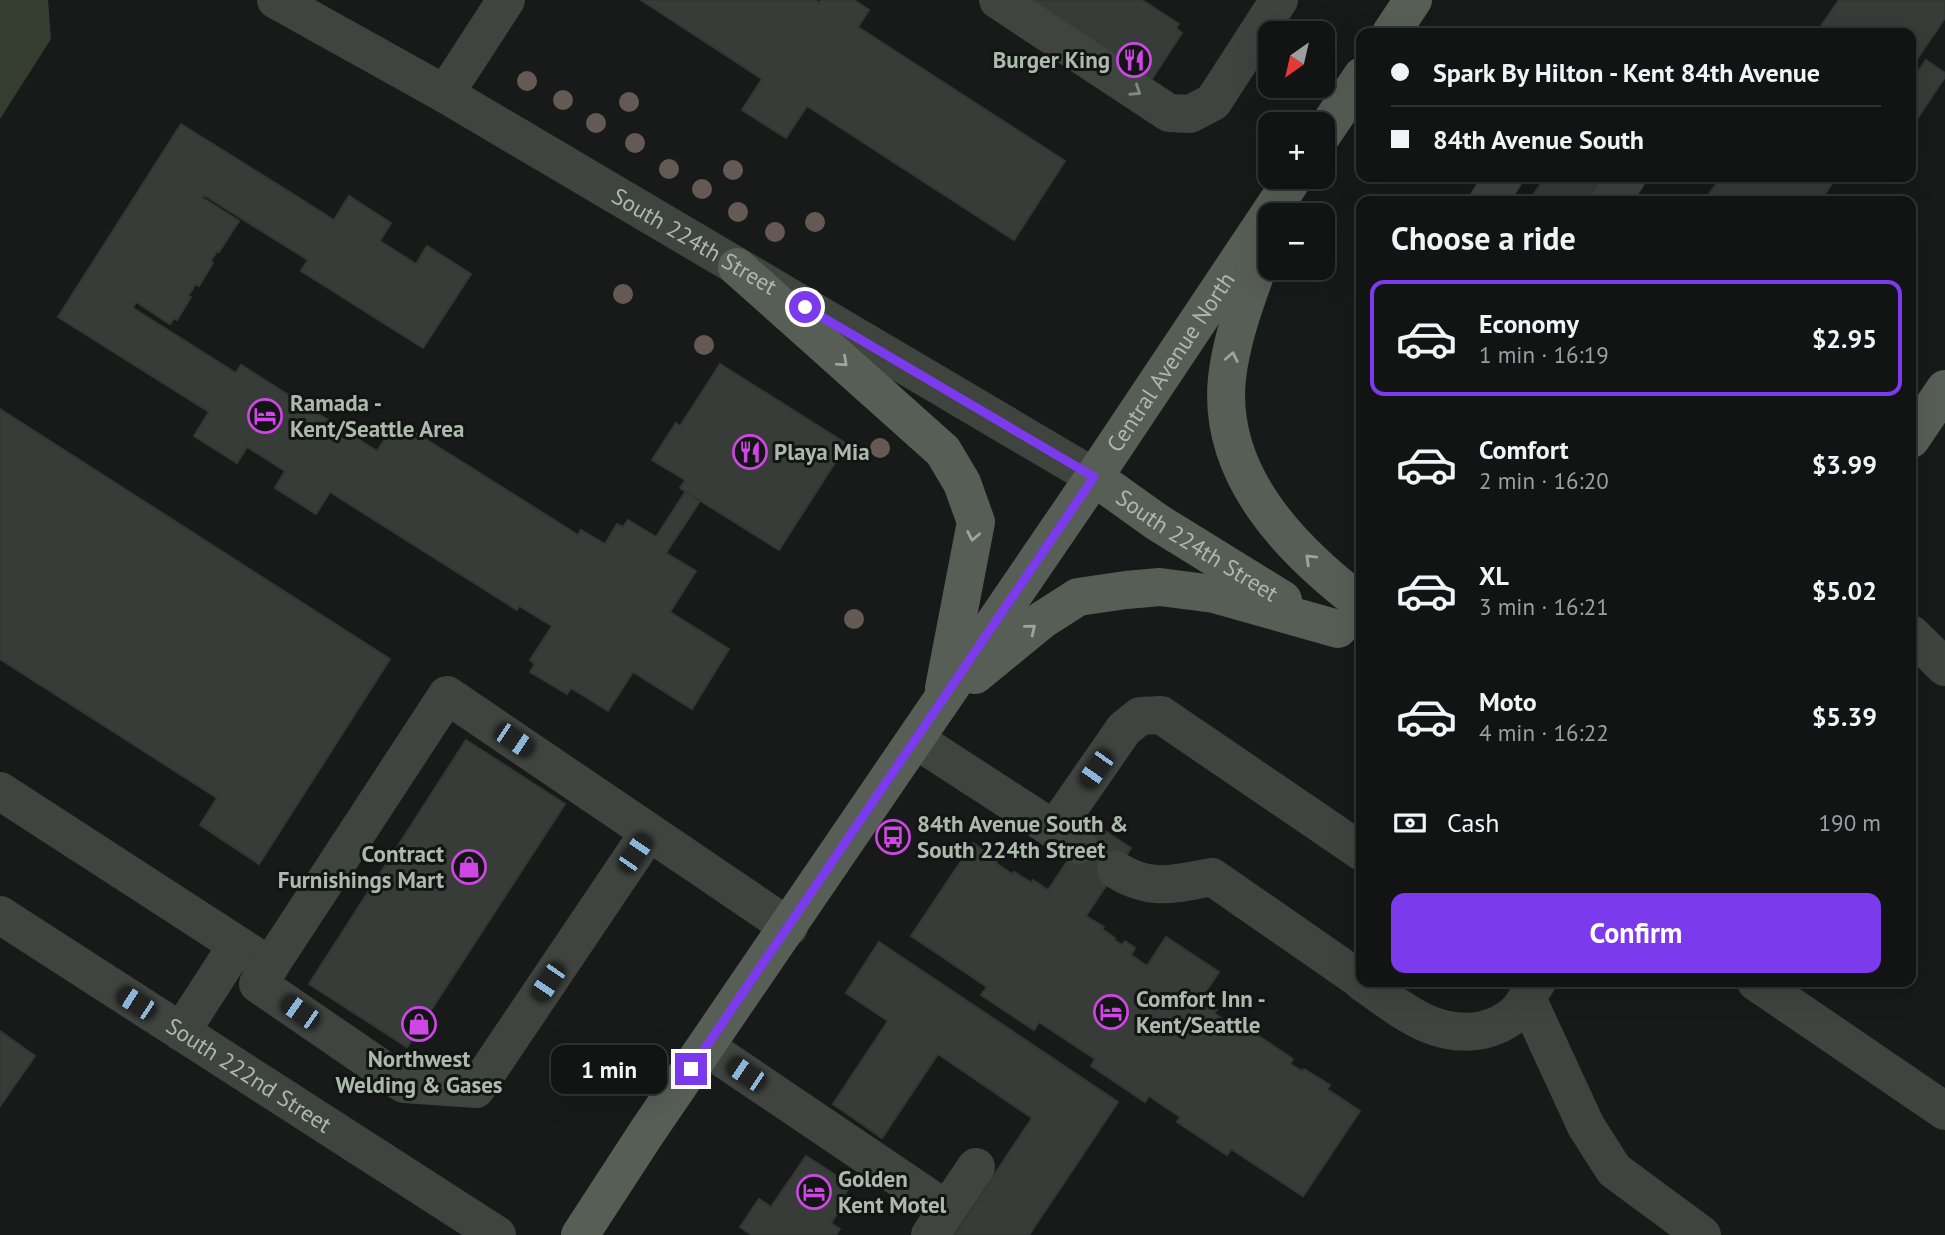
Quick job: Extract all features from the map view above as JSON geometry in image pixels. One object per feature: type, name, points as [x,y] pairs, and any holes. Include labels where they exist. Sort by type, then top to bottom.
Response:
[{"type":"main road","points":[[1394,28],[1413,0]]},
{"type":"main road","points":[[1335,116],[1356,85]]},
{"type":"main road","name":"Central Avenue North","points":[[580,1235],[1285,195]]},
{"type":"main road","points":[[1258,266],[1239,322],[1227,379],[1228,418],[1233,442],[1260,503],[1289,539],[1334,583],[1354,624]]},
{"type":"main road","points":[[737,267],[943,451],[962,483],[976,522],[941,703]]},
{"type":"main road","points":[[1916,432],[1945,389]]},
{"type":"main road","name":"South 224th Street","points":[[1094,477],[1157,522],[1284,601],[1354,624]]},
{"type":"main road","points":[[941,703],[1042,620],[1077,597],[1160,587],[1214,594],[1354,624]]},
{"type":"street","name":"South 224th Street","points":[[276,0],[445,94],[1094,477]]},
{"type":"street","points":[[445,94],[506,0]]},
{"type":"street","points":[[998,0],[1169,113],[1190,114],[1213,102],[1279,0]]},
{"type":"street","points":[[1916,639],[1944,664]]},
{"type":"street","points":[[649,832],[476,1089],[404,1084],[258,984],[447,695],[649,832],[789,927]]},
{"type":"street","points":[[916,740],[1066,837],[1124,729],[1140,716],[1161,715],[1356,848]]},
{"type":"street","points":[[0,791],[270,966]]},
{"type":"street","points":[[1116,870],[1131,880],[1160,886],[1212,877],[1356,977]]},
{"type":"street","name":"South 222nd Street","points":[[0,915],[497,1235]]},
{"type":"street","points":[[181,1032],[237,945]]},
{"type":"street","points":[[1371,987],[1412,1016],[1437,1029],[1467,1033],[1497,1026],[1517,1012],[1532,990]]},
{"type":"street","points":[[1763,987],[1945,1111]]},
{"type":"street","points":[[1532,990],[1586,1126],[1614,1170],[1702,1235]]},
{"type":"street","points":[[706,1047],[938,1222],[976,1167]]},
{"type":"shaded area","points":[[0,0],[48,0],[51,39],[0,119]]},
{"type":"building","points":[[641,0],[815,0],[819,3],[821,0],[854,0],[869,10],[858,27],[1065,161],[1014,240],[807,106],[786,138],[742,110],[762,79]]},
{"type":"building","name":"Burger King","points":[[1026,0],[1142,0],[1179,24],[1176,28],[1182,33],[1146,88]]},
{"type":"building","points":[[1839,0],[1945,0],[1945,18],[1916,61],[1916,28],[1819,28]]},
{"type":"building","points":[[1926,60],[1945,73],[1917,119],[1916,118],[1916,75]]},
{"type":"building","name":"Ramada - Kent/Seattle Area","points":[[181,124],[334,220],[349,196],[391,223],[380,241],[416,264],[427,246],[471,274],[423,348],[301,271],[308,260],[204,195],[203,198],[239,221],[219,252],[217,251],[199,286],[196,284],[177,320],[174,318],[170,324],[136,302],[133,308],[236,373],[241,365],[377,451],[397,421],[578,535],[581,530],[605,544],[617,524],[623,527],[628,520],[656,537],[686,491],[700,501],[666,553],[696,571],[670,612],[729,649],[692,709],[633,672],[608,711],[571,688],[567,694],[530,672],[535,664],[530,660],[552,626],[519,606],[517,610],[330,492],[316,514],[275,488],[285,471],[247,447],[237,463],[194,436],[209,412],[58,317]]},
{"type":"building","points":[[1542,182],[1607,182],[1598,196],[1532,196]]},
{"type":"building","points":[[1717,182],[1833,182],[1824,196],[1708,196]]},
{"type":"building","name":"Playa Mia","points":[[720,364],[847,444],[779,550],[680,488],[685,480],[652,460],[676,423],[680,426]]},
{"type":"building","points":[[0,409],[390,659],[259,864],[200,825],[217,798],[0,659]]},
{"type":"building","points":[[466,740],[565,804],[407,1047],[309,984]]},
{"type":"building","name":"Comfort Inn - Kent/Seattle","points":[[1093,823],[1131,848],[1086,916],[1104,927],[1102,929],[1115,938],[1114,940],[1122,945],[1125,941],[1135,948],[1131,955],[1147,966],[1166,937],[1219,972],[1201,999],[1217,1010],[1214,1013],[1233,1026],[1236,1021],[1293,1059],[1290,1064],[1330,1085],[1327,1089],[1360,1111],[1303,1196],[1231,1149],[1227,1155],[1177,1122],[1180,1117],[1149,1096],[1145,1102],[1091,1066],[1095,1059],[1039,1022],[1034,1030],[981,995],[987,987],[911,936],[973,843],[998,859],[996,863],[1012,874],[1014,872],[1032,883],[1033,880],[1048,890]]},
{"type":"building","points":[[879,942],[1118,1102],[1029,1235],[954,1235],[1032,1118],[938,1054],[882,1138],[833,1104],[888,1021],[846,993]]},
{"type":"building","points":[[0,1031],[35,1056],[0,1106]]},
{"type":"building","name":"Golden Kent Motel","points":[[806,1156],[851,1185],[839,1203],[839,1211],[831,1223],[840,1229],[836,1235],[752,1235],[740,1227],[759,1199],[771,1207]]},
{"type":"place","name":"Burger King","points":[[1134,60]]},
{"type":"place","name":"Ramada - Kent/Seattle Area","points":[[265,416]]},
{"type":"place","name":"Playa Mia","points":[[750,452]]},
{"type":"place","name":"84th Avenue South & South 224th Street","points":[[893,837]]},
{"type":"place","name":"Contract Furnishings Mart","points":[[469,867]]},
{"type":"place","name":"Comfort Inn - Kent/Seattle","points":[[1111,1012]]},
{"type":"place","name":"Northwest Welding & Gases","points":[[419,1024]]},
{"type":"place","name":"Golden Kent Motel","points":[[814,1192]]},
{"type":"route","points":[[691,1069],[1094,477],[805,307]]}]
